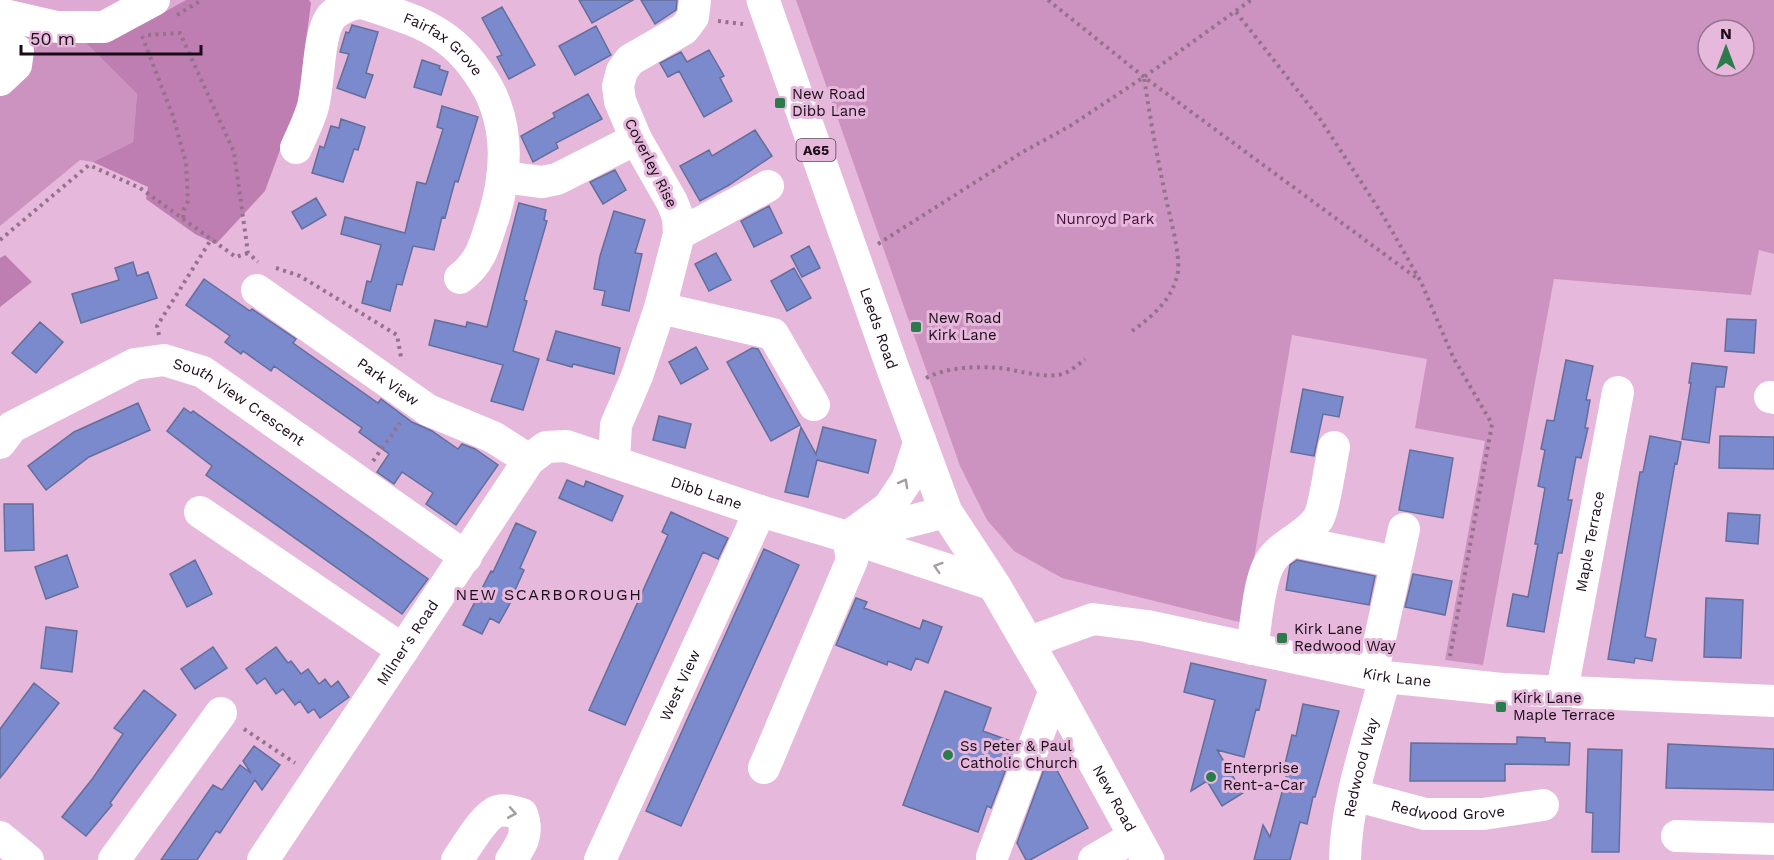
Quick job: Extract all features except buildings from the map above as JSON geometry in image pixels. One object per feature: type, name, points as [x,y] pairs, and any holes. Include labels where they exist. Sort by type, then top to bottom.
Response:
[{"type":"main road","name":"Leeds Road","points":[[768,14],[946,512],[994,585],[1027,642]]},
{"type":"main road","name":"New Road","points":[[1027,642],[1141,848]]},
{"type":"street","name":"Fairfax Grove","points":[[296,148],[312,110],[324,30],[332,16],[345,7],[360,3],[419,21],[455,46],[476,70],[495,102],[503,128],[505,156],[500,195],[481,255],[473,268],[460,278]]},
{"type":"street","name":"Coverley Rise","points":[[614,462],[616,425],[637,376],[660,308],[679,234],[678,217],[672,202],[636,139],[620,101],[618,86],[622,71],[630,60],[684,29],[694,8]]},
{"type":"street","points":[[0,14],[57,27],[104,27],[142,16]]},
{"type":"street","points":[[0,41],[18,51],[16,65],[0,80]]},
{"type":"street","points":[[502,177],[542,182],[557,179],[636,139]]},
{"type":"street","points":[[679,234],[768,186]]},
{"type":"street","name":"Park View","points":[[257,291],[428,410],[493,437],[529,459]]},
{"type":"street","points":[[660,308],[773,334],[814,405]]},
{"type":"street","name":"South View Crescent","points":[[0,443],[12,427],[135,364],[164,360],[203,372],[466,557]]},
{"type":"street","name":"Maple Terrace","points":[[1562,691],[1618,392]]},
{"type":"street","points":[[848,537],[889,507],[907,480],[920,440]]},
{"type":"street","name":"Dibb Lane","points":[[529,459],[546,447],[566,446],[760,511],[994,585]]},
{"type":"street","points":[[1252,649],[1264,576],[1268,565],[1280,550],[1306,532],[1320,517],[1334,447]]},
{"type":"street","name":"Milner's Road","points":[[263,860],[529,459]]},
{"type":"street","name":"West View","points":[[600,860],[760,511]]},
{"type":"street","points":[[200,512],[403,650]]},
{"type":"street","points":[[848,537],[946,512]]},
{"type":"street","name":"Redwood Way","points":[[1345,860],[1345,842],[1379,676],[1396,562],[1404,529]]},
{"type":"street","points":[[764,768],[852,560],[848,537]]},
{"type":"street","points":[[1293,541],[1396,562]]},
{"type":"street","name":"Kirk Lane","points":[[1027,642],[1093,619],[1147,626],[1379,676],[1502,689],[1774,701]]},
{"type":"street","points":[[992,857],[1055,690]]},
{"type":"street","points":[[114,860],[221,713]]},
{"type":"street","name":"Redwood Grove","points":[[1354,795],[1425,814],[1483,814],[1543,805]]},
{"type":"street","points":[[457,860],[486,818],[496,812],[510,810],[522,814],[526,824],[525,840],[511,860]]},
{"type":"street","points":[[1677,836],[1714,848],[1774,839]]},
{"type":"street","points":[[0,837],[28,860]]},
{"type":"street","points":[[1094,860],[1141,848]]},
{"type":"path","points":[[1048,0],[1144,77],[1420,282]]},
{"type":"path","points":[[854,259],[1021,153],[1070,126],[1144,77],[1251,0]]},
{"type":"path","points":[[694,8],[768,14]]},
{"type":"path","points":[[1236,12],[1320,119],[1384,217],[1420,282],[1454,357],[1492,424],[1445,683]]},
{"type":"path","points":[[142,16],[186,163],[188,201],[183,218]]},
{"type":"path","points":[[142,16],[180,33],[234,152],[248,253],[255,261],[300,276],[397,334],[412,399],[359,482]]},
{"type":"path","points":[[1132,331],[1154,316],[1169,296],[1178,271],[1144,77]]},
{"type":"path","points":[[0,240],[89,165],[140,188],[236,257],[248,253]]},
{"type":"path","points":[[164,360],[158,326],[212,238]]},
{"type":"path","points":[[901,390],[938,372],[998,368],[1036,375],[1064,373],[1085,359]]},
{"type":"path","points":[[221,713],[323,768]]},
{"type":"shaded area","points":[[0,0],[186,0],[159,15],[82,39]]},
{"type":"shaded area","points":[[186,0],[309,0],[311,3],[298,101],[265,191],[216,244],[195,234],[146,199],[148,187],[93,162],[133,142],[137,94],[82,39],[159,15]]},
{"type":"shaded area","points":[[5,255],[32,282],[0,307],[0,258]]},
{"type":"green space","name":"Nunroyd Park","points":[[796,0],[1774,0],[1774,254],[1759,250],[1751,295],[1554,279],[1483,665],[1445,660],[1485,441],[1415,428],[1427,359],[1292,335],[1243,623],[1062,578],[1014,551],[987,520],[960,466]]},
{"type":"green space","points":[[0,27],[82,39],[137,94],[133,142],[93,162],[80,160],[0,226],[0,87],[33,55]]},
{"type":"place","name":"New Road Dibb Lane","points":[[780,103]]},
{"type":"place","name":"New Road Kirk Lane","points":[[916,327]]},
{"type":"place","name":"Kirk Lane Redwood Way","points":[[1282,638]]},
{"type":"place","name":"Kirk Lane Maple Terrace","points":[[1501,707]]},
{"type":"place","name":"Ss Peter & Paul Catholic Church","points":[[948,755]]},
{"type":"place","name":"Enterprise Rent-a-Car","points":[[1211,777]]},
{"type":"district","name":"NEW SCARBOROUGH","points":[[549,594]]}]
